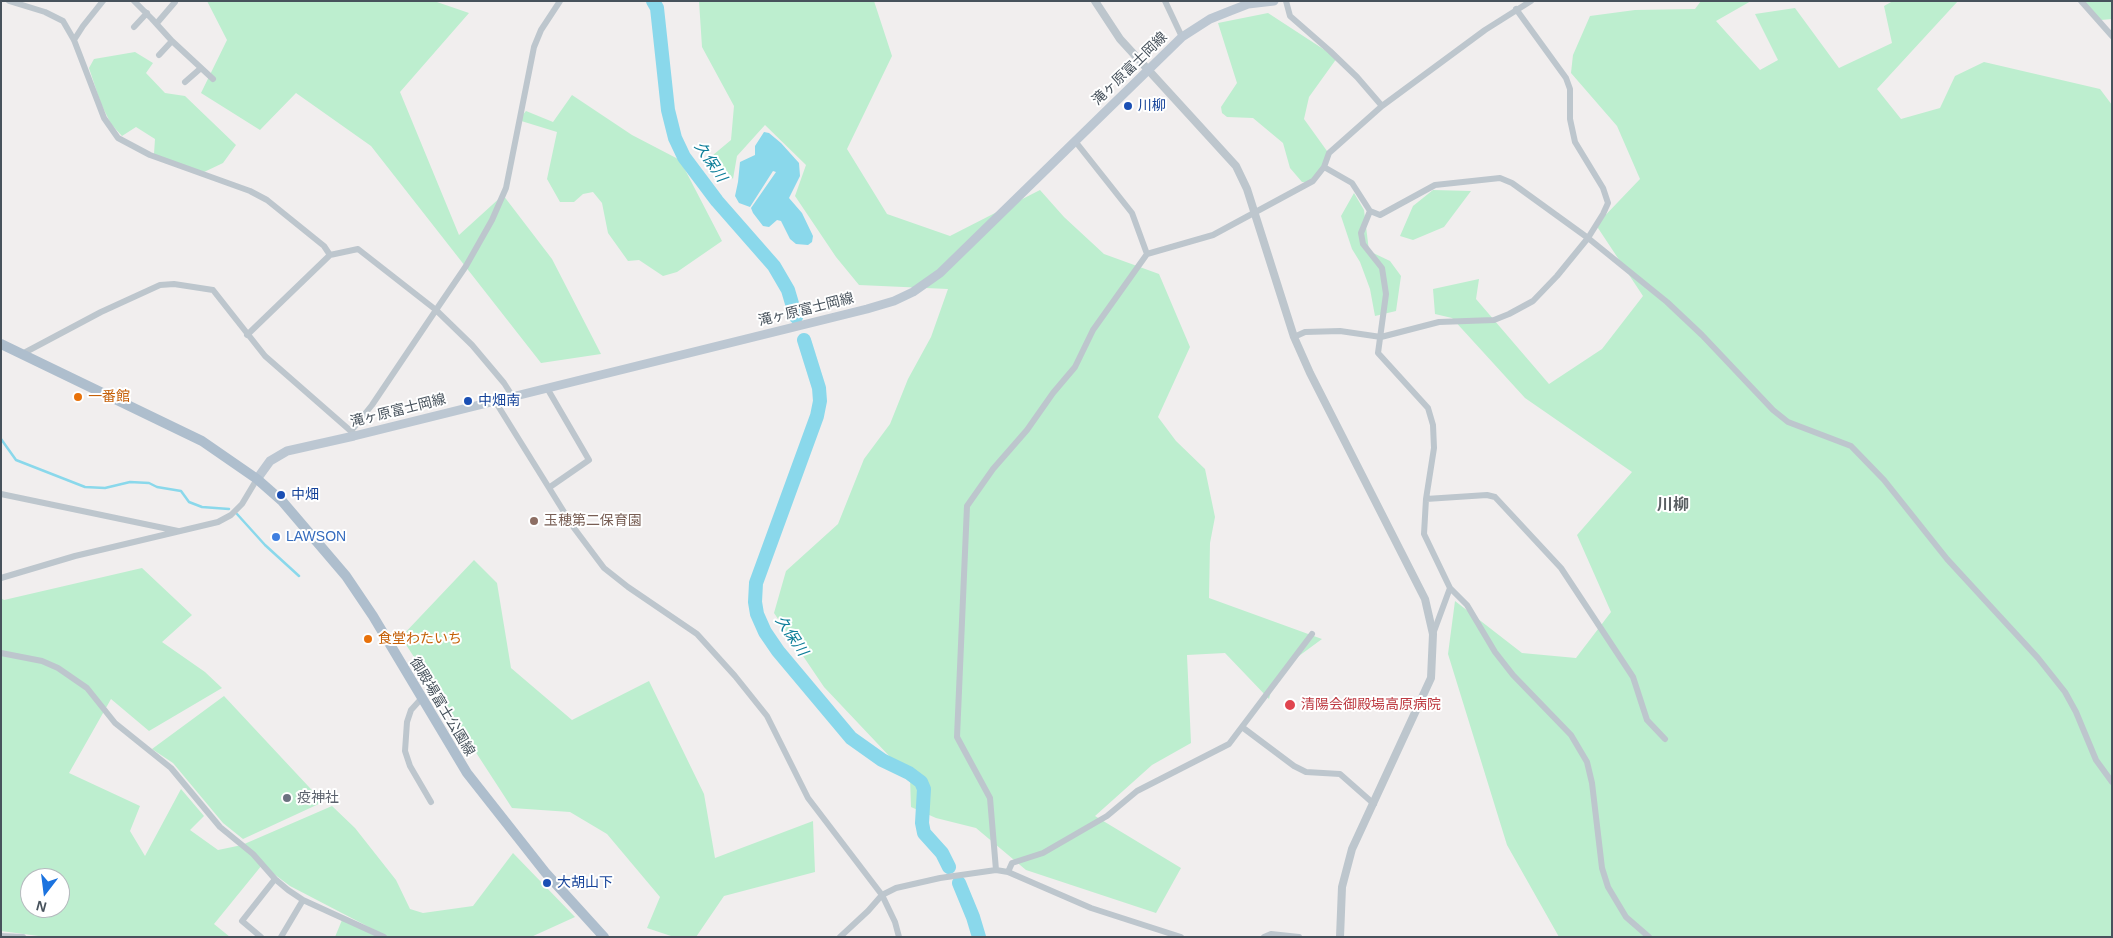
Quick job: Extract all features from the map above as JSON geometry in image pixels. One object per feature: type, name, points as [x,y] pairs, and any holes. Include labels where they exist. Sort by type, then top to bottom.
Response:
[{"type":"main road","name":"滝ヶ原富士岡線","points":[[257,479],[270,461],[287,451],[353,433],[513,397],[868,309],[913,292],[940,273],[1182,37],[1210,19],[1230,10],[1248,4],[1274,1]]},
{"type":"main road","name":"御殿場富士公園線","points":[[1,344],[202,441],[257,479],[282,501],[346,576],[373,616],[466,773],[545,872],[604,937]]},
{"type":"street","points":[[9,1],[45,12],[63,21],[74,40],[104,118],[118,138],[150,155],[250,191],[267,200],[324,246],[330,255]]},
{"type":"street","points":[[74,40],[103,1]]},
{"type":"street","points":[[134,1],[172,41],[214,79]]},
{"type":"street","points":[[22,354],[101,312],[160,285],[174,284],[213,290],[265,356],[353,433],[466,266],[492,220],[506,188],[534,47],[541,30],[560,1]]},
{"type":"street","points":[[1095,1],[1120,39],[1236,166],[1247,189],[1294,337],[1310,373],[1425,599],[1433,634],[1431,678],[1352,849],[1342,887],[1340,937]]},
{"type":"street","points":[[1165,1],[1182,37]]},
{"type":"street","points":[[1286,1],[1290,16],[1350,71],[1382,106]]},
{"type":"street","points":[[996,870],[990,798],[957,737],[967,506],[993,469],[1027,430],[1075,366],[1093,330],[1147,254],[1213,235],[1313,181],[1324,167],[1329,153],[1382,106],[1485,30],[1531,1]]},
{"type":"street","points":[[2081,1],[2112,36]]},
{"type":"street","points":[[156,23],[175,2]]},
{"type":"street","points":[[1294,337],[1306,332],[1340,331],[1381,336],[1439,322],[1494,320],[1533,301],[1557,276],[1588,238],[1608,203],[1603,188],[1575,142],[1570,119],[1570,89],[1566,78],[1516,9]]},
{"type":"street","points":[[134,27],[147,13]]},
{"type":"street","points":[[159,55],[172,41]]},
{"type":"street","points":[[185,82],[201,68]]},
{"type":"street","points":[[1075,141],[1132,213],[1147,254]]},
{"type":"street","points":[[1324,167],[1352,183],[1370,211],[1380,215],[1435,185],[1500,178],[1512,184],[1588,238],[1667,302],[1781,416],[1803,429],[1851,446],[1884,480],[1947,559],[2038,658],[2060,685],[2076,712],[2096,760],[2112,782]]},
{"type":"street","points":[[1370,211],[1361,233],[1363,244],[1382,268],[1386,294],[1378,353],[1428,408],[1431,416],[1434,448],[1426,499],[1424,534],[1450,588],[1468,605],[1495,652],[1513,676],[1571,735],[1587,762],[1592,782],[1602,868],[1608,887],[1626,917],[1649,937]]},
{"type":"street","points":[[247,335],[330,255],[358,248],[436,310],[472,345],[513,397]]},
{"type":"street","points":[[547,388],[589,460],[550,487]]},
{"type":"street","points":[[495,401],[574,528],[604,568],[697,634],[753,698],[774,729],[808,798],[882,895],[895,922],[899,937]]},
{"type":"street","points":[[1,578],[75,556],[218,522],[231,515],[242,504],[257,479]]},
{"type":"street","points":[[1,494],[182,532]]},
{"type":"street","points":[[1426,499],[1486,495],[1495,497],[1562,568],[1633,677],[1647,720],[1665,739]]},
{"type":"street","points":[[1433,634],[1450,588]]},
{"type":"street","points":[[1008,872],[1012,863],[1044,853],[1107,816],[1138,791],[1229,744],[1312,634]]},
{"type":"street","points":[[1,653],[42,661],[58,668],[87,688],[115,723],[171,768],[220,827],[253,854],[275,879],[303,900],[384,937]]},
{"type":"street","points":[[421,699],[411,710],[406,722],[405,751],[410,766],[431,802]]},
{"type":"street","points":[[1242,727],[1294,766],[1306,772],[1340,774],[1374,804]]},
{"type":"street","points":[[840,937],[882,895],[896,888],[940,878],[996,870],[1008,872],[1091,908],[1181,937]]},
{"type":"street","points":[[261,937],[242,921],[275,879]]},
{"type":"street","points":[[281,937],[303,900]]},
{"type":"street","points":[[1264,937],[1272,934],[1299,937]]},
{"type":"street","points":[[1,936],[23,937]]},
{"type":"green space","points":[[207,1],[434,1],[469,13],[400,92],[459,235],[503,195],[552,259],[601,354],[541,363],[371,146],[296,93],[260,130],[201,93],[227,40]]},
{"type":"green space","points":[[699,1],[874,1],[892,56],[847,149],[887,214],[950,236],[1040,190],[1064,217],[1104,254],[1159,274],[1190,347],[1158,417],[1176,441],[1205,469],[1215,517],[1210,543],[1209,598],[1322,639],[1288,664],[1272,687],[1269,699],[1225,653],[1187,655],[1191,743],[1152,765],[1095,816],[1181,868],[1156,913],[1026,870],[976,828],[936,818],[911,807],[910,778],[824,687],[774,613],[786,571],[838,524],[864,459],[890,424],[908,379],[931,337],[948,289],[859,285],[836,257],[795,196],[806,165],[765,125],[737,156],[733,179],[713,155],[731,140],[734,106],[702,47]]},
{"type":"green space","points":[[1701,1],[1751,1],[1716,21],[1760,70],[1778,60],[1755,14],[1795,8],[1839,68],[1892,43],[1884,6],[1893,1],[1958,1],[1877,89],[1901,119],[1940,108],[1955,76],[1984,62],[2100,89],[2112,105],[2112,937],[1559,937],[1507,845],[1448,654],[1455,601],[1522,653],[1576,658],[1611,612],[1577,535],[1632,472],[1525,398],[1452,318],[1435,314],[1433,289],[1479,279],[1476,299],[1549,384],[1602,349],[1643,296],[1596,225],[1640,179],[1617,126],[1571,73],[1573,55],[1590,16],[1635,10],[1695,9]]},
{"type":"green space","points":[[2081,1],[2112,1],[2112,19],[2101,20]]},
{"type":"green space","points":[[1268,13],[1337,58],[1309,97],[1304,119],[1327,151],[1328,157],[1311,182],[1302,182],[1290,168],[1283,143],[1253,118],[1227,117],[1222,113],[1221,107],[1237,83],[1218,23]]},
{"type":"green space","points":[[135,52],[153,63],[146,73],[165,93],[185,96],[236,145],[223,163],[202,173],[154,154],[155,139],[136,127],[122,136],[111,124],[101,104],[89,68],[94,59]]},
{"type":"green space","points":[[572,95],[632,135],[680,160],[722,241],[677,272],[663,276],[639,260],[628,261],[608,233],[602,203],[593,192],[583,194],[574,202],[560,202],[547,179],[557,132],[518,120],[526,111],[553,122]]},
{"type":"green space","points":[[1433,190],[1471,191],[1444,227],[1413,240],[1400,236],[1413,206]]},
{"type":"green space","points":[[1354,193],[1364,210],[1369,251],[1390,261],[1401,276],[1396,311],[1375,316],[1370,289],[1360,262],[1352,249],[1341,216]]},
{"type":"green space","points":[[474,560],[497,583],[511,668],[572,720],[649,681],[704,794],[715,858],[813,821],[815,872],[724,896],[696,937],[674,937],[647,928],[660,897],[607,834],[570,812],[512,808],[401,637]]},
{"type":"green space","points":[[142,568],[192,615],[162,642],[205,672],[222,688],[149,731],[111,699],[69,773],[140,806],[130,831],[145,856],[181,789],[204,816],[190,830],[218,850],[242,845],[332,806],[355,828],[396,880],[410,909],[423,913],[473,906],[513,853],[575,917],[531,937],[388,937],[290,886],[262,865],[214,924],[230,937],[46,937],[1,931],[1,598],[4,600]]},
{"type":"green space","points":[[224,696],[323,802],[243,839],[223,823],[173,763],[152,749]]},
{"type":"green space","points":[[342,920],[379,936],[335,937]]},
{"type":"water","points":[[764,132],[769,133],[781,143],[799,163],[800,176],[789,198],[802,213],[813,236],[812,242],[808,245],[796,244],[790,239],[781,221],[777,220],[769,227],[763,226],[753,213],[751,208],[776,172],[773,171],[750,207],[739,203],[735,196],[740,162],[755,155],[755,146]]},
{"type":"waterway","name":"久保川","points":[[653,1],[657,8],[668,110],[675,138],[684,157],[717,201],[774,266],[788,290],[796,317]]},
{"type":"waterway","name":"久保川","points":[[804,340],[819,388],[820,401],[817,416],[756,583],[755,602],[757,614],[765,632],[778,651],[851,738],[882,760],[909,773],[921,782],[924,789],[922,823],[924,833],[942,853],[949,867]]},
{"type":"waterway","points":[[1,439],[16,460],[85,487],[105,488],[130,482],[149,483],[157,487],[181,491],[189,502],[202,507],[229,509]]},
{"type":"waterway","points":[[237,514],[265,545],[299,576]]},
{"type":"waterway","name":"久保川","points":[[959,883],[979,937]]},
{"type":"place","name":"川柳","points":[[1128,106]]},
{"type":"place","name":"一番館","points":[[78,397]]},
{"type":"place","name":"中畑南","points":[[468,401]]},
{"type":"place","name":"中畑","points":[[281,495]]},
{"type":"place","name":"玉穂第二保育園","points":[[534,521]]},
{"type":"place","name":"LAWSON","points":[[276,537]]},
{"type":"place","name":"食堂わたいち","points":[[368,639]]},
{"type":"place","name":"清陽会御殿場高原病院","points":[[1290,705]]},
{"type":"place","name":"疫神社","points":[[287,798]]},
{"type":"place","name":"大胡山下","points":[[547,883]]},
{"type":"district","name":"川柳","points":[[1673,506]]}]
